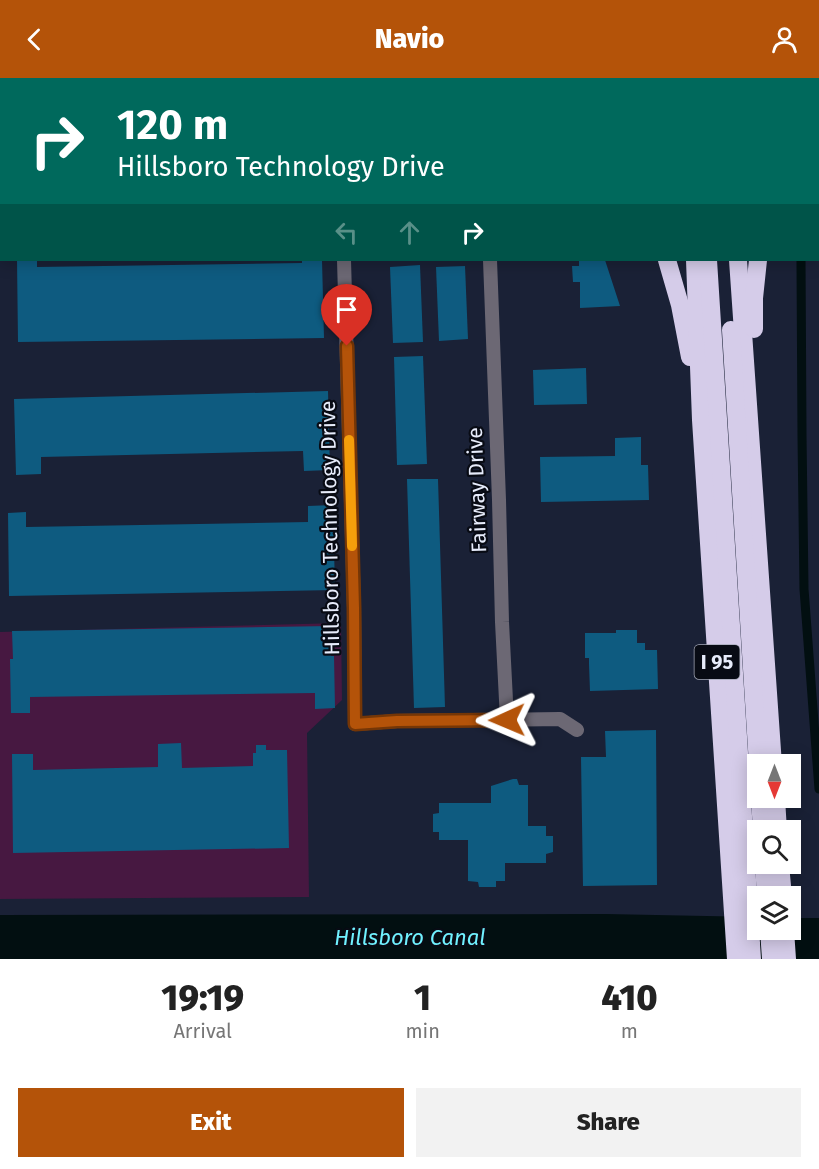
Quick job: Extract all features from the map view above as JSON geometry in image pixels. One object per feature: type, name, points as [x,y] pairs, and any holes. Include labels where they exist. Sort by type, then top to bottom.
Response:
[{"type":"highway","points":[[667,261],[684,324],[701,420]]},
{"type":"highway","name":"I 95","points":[[695,261],[701,420],[740,904],[736,959]]},
{"type":"highway","points":[[708,261],[740,904],[752,959]]},
{"type":"highway","points":[[726,261],[757,754]]},
{"type":"highway","name":"I 95","points":[[738,261],[772,754]]},
{"type":"highway","points":[[755,502],[761,442],[754,327],[758,261]]},
{"type":"highway","points":[[770,940],[771,959]]},
{"type":"highway","points":[[786,940],[787,959]]},
{"type":"street","name":"Hillsboro Technology Drive","points":[[344,261],[355,724],[397,721],[507,720]]},
{"type":"street","name":"Fairway Drive","points":[[490,261],[507,720]]},
{"type":"street","points":[[507,720],[560,719],[577,730]]},
{"type":"shaded area","points":[[341,623],[342,700],[307,733],[309,897],[0,899],[0,632]]},
{"type":"water","name":"Hillsboro Canal","points":[[605,914],[747,917],[747,940],[801,940],[801,918],[819,918],[819,959],[0,959],[0,915]]},
{"type":"building","points":[[17,261],[37,261],[37,267],[322,261],[324,338],[18,342]]},
{"type":"building","points":[[579,261],[605,261],[620,306],[580,308],[580,282],[573,282],[572,266],[579,266]]},
{"type":"building","points":[[420,265],[423,342],[393,343],[390,267]]},
{"type":"building","points":[[465,266],[468,339],[439,341],[436,267]]},
{"type":"building","points":[[423,356],[427,464],[397,465],[394,357]]},
{"type":"building","points":[[586,368],[587,404],[534,405],[533,370]]},
{"type":"building","points":[[328,391],[330,470],[304,471],[303,451],[41,457],[41,474],[16,475],[14,399]]},
{"type":"building","points":[[641,437],[641,465],[648,465],[649,500],[541,502],[540,457],[615,456],[615,438]]},
{"type":"building","points":[[407,479],[438,479],[445,707],[414,708]]},
{"type":"building","points":[[333,505],[335,590],[9,596],[8,513],[26,512],[26,527],[308,522],[308,506]]},
{"type":"building","points":[[330,626],[331,656],[334,656],[335,708],[315,709],[315,693],[30,697],[30,713],[11,713],[12,631]]},
{"type":"building","points":[[616,630],[637,630],[637,643],[645,643],[645,650],[657,650],[658,689],[590,691],[589,658],[585,658],[585,633],[616,633]]},
{"type":"building","points":[[656,730],[657,885],[583,886],[581,757],[606,757],[605,731]]},
{"type":"building","points":[[181,743],[182,768],[253,766],[253,753],[256,753],[256,745],[266,745],[266,750],[287,750],[289,848],[13,853],[12,754],[33,754],[33,770],[158,767],[158,744]]},
{"type":"building","points":[[517,779],[519,785],[528,785],[528,826],[546,826],[546,836],[553,836],[553,852],[546,854],[546,863],[505,863],[505,881],[496,881],[496,887],[479,887],[478,882],[468,881],[468,840],[439,840],[439,832],[433,832],[433,814],[439,813],[439,803],[491,803],[491,786]]},
{"type":"waterway","points":[[801,261],[804,589],[819,789]]},
{"type":"slow traffic","points":[[349,440],[352,546]]},
{"type":"route","points":[[347,346],[355,724],[397,721],[507,720]]}]
